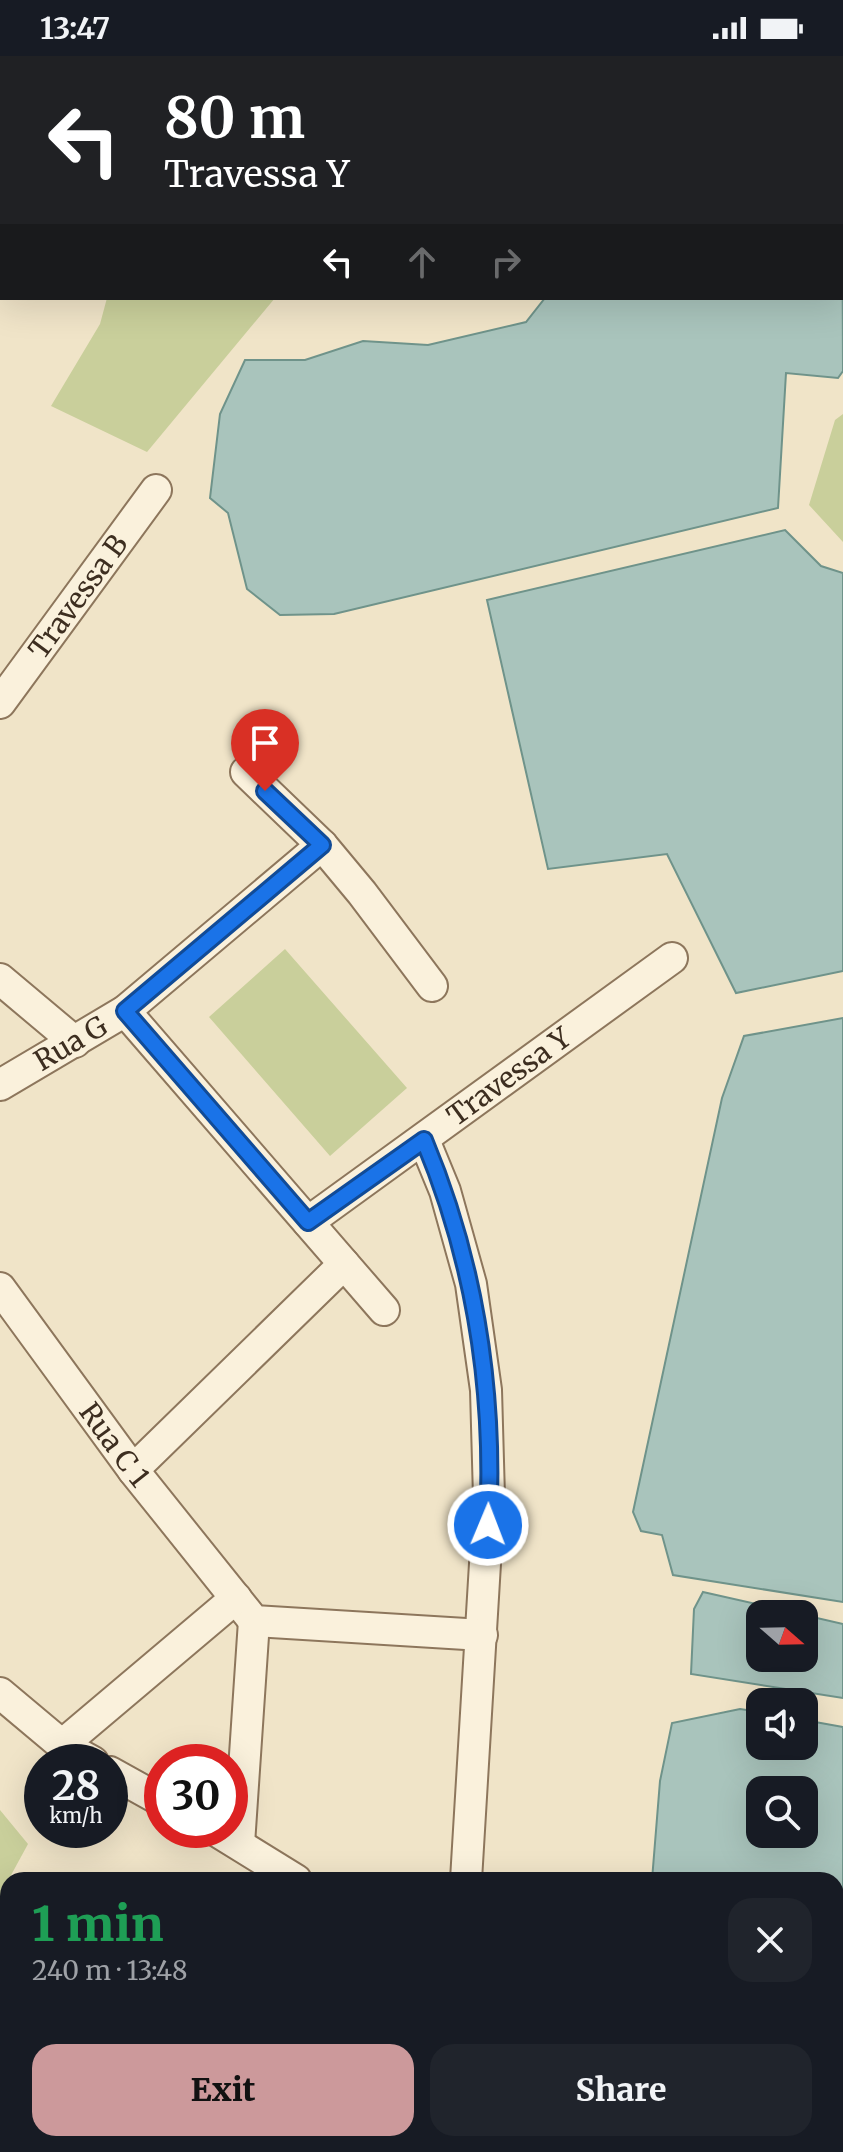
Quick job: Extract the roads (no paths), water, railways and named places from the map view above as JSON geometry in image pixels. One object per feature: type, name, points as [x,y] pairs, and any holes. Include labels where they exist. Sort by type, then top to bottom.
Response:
[{"type":"street","name":"Travessa B","points":[[0,703],[156,490]]},
{"type":"street","points":[[246,772],[322,845],[432,986]]},
{"type":"street","name":"Rua G","points":[[0,1085],[125,1011],[322,845]]},
{"type":"street","name":"Travessa Y","points":[[308,1222],[672,958]]},
{"type":"street","points":[[0,979],[75,1042]]},
{"type":"street","points":[[125,1011],[384,1310]]},
{"type":"street","points":[[424,1140],[445,1191],[471,1284],[486,1390],[489,1497],[467,1872]]},
{"type":"street","points":[[133,1470],[344,1264]]},
{"type":"street","name":"Rua C 1","points":[[0,1288],[133,1470],[245,1610]]},
{"type":"street","points":[[63,1744],[245,1610],[482,1635]]},
{"type":"street","points":[[234,1744],[245,1610]]},
{"type":"street","points":[[0,1693],[61,1744]]},
{"type":"street","points":[[245,1848],[283,1872]]},
{"type":"water","points":[[543,300],[843,300],[843,371],[838,378],[786,373],[778,508],[334,614],[280,615],[247,589],[228,513],[210,498],[220,414],[245,360],[305,360],[363,341],[428,345],[526,322]]},
{"type":"water","points":[[785,530],[821,566],[843,573],[843,971],[736,993],[667,854],[548,869],[487,600]]},
{"type":"water","points":[[843,1018],[843,1602],[673,1575],[662,1535],[641,1531],[633,1512],[722,1098],[744,1036]]},
{"type":"water","points":[[703,1592],[746,1602],[746,1672],[818,1672],[818,1618],[843,1624],[843,1698],[818,1694],[818,1688],[780,1688],[691,1674],[694,1609]]},
{"type":"water","points":[[746,1710],[746,1760],[818,1760],[818,1723],[843,1727],[843,1872],[653,1872],[660,1781],[672,1723]]}]
